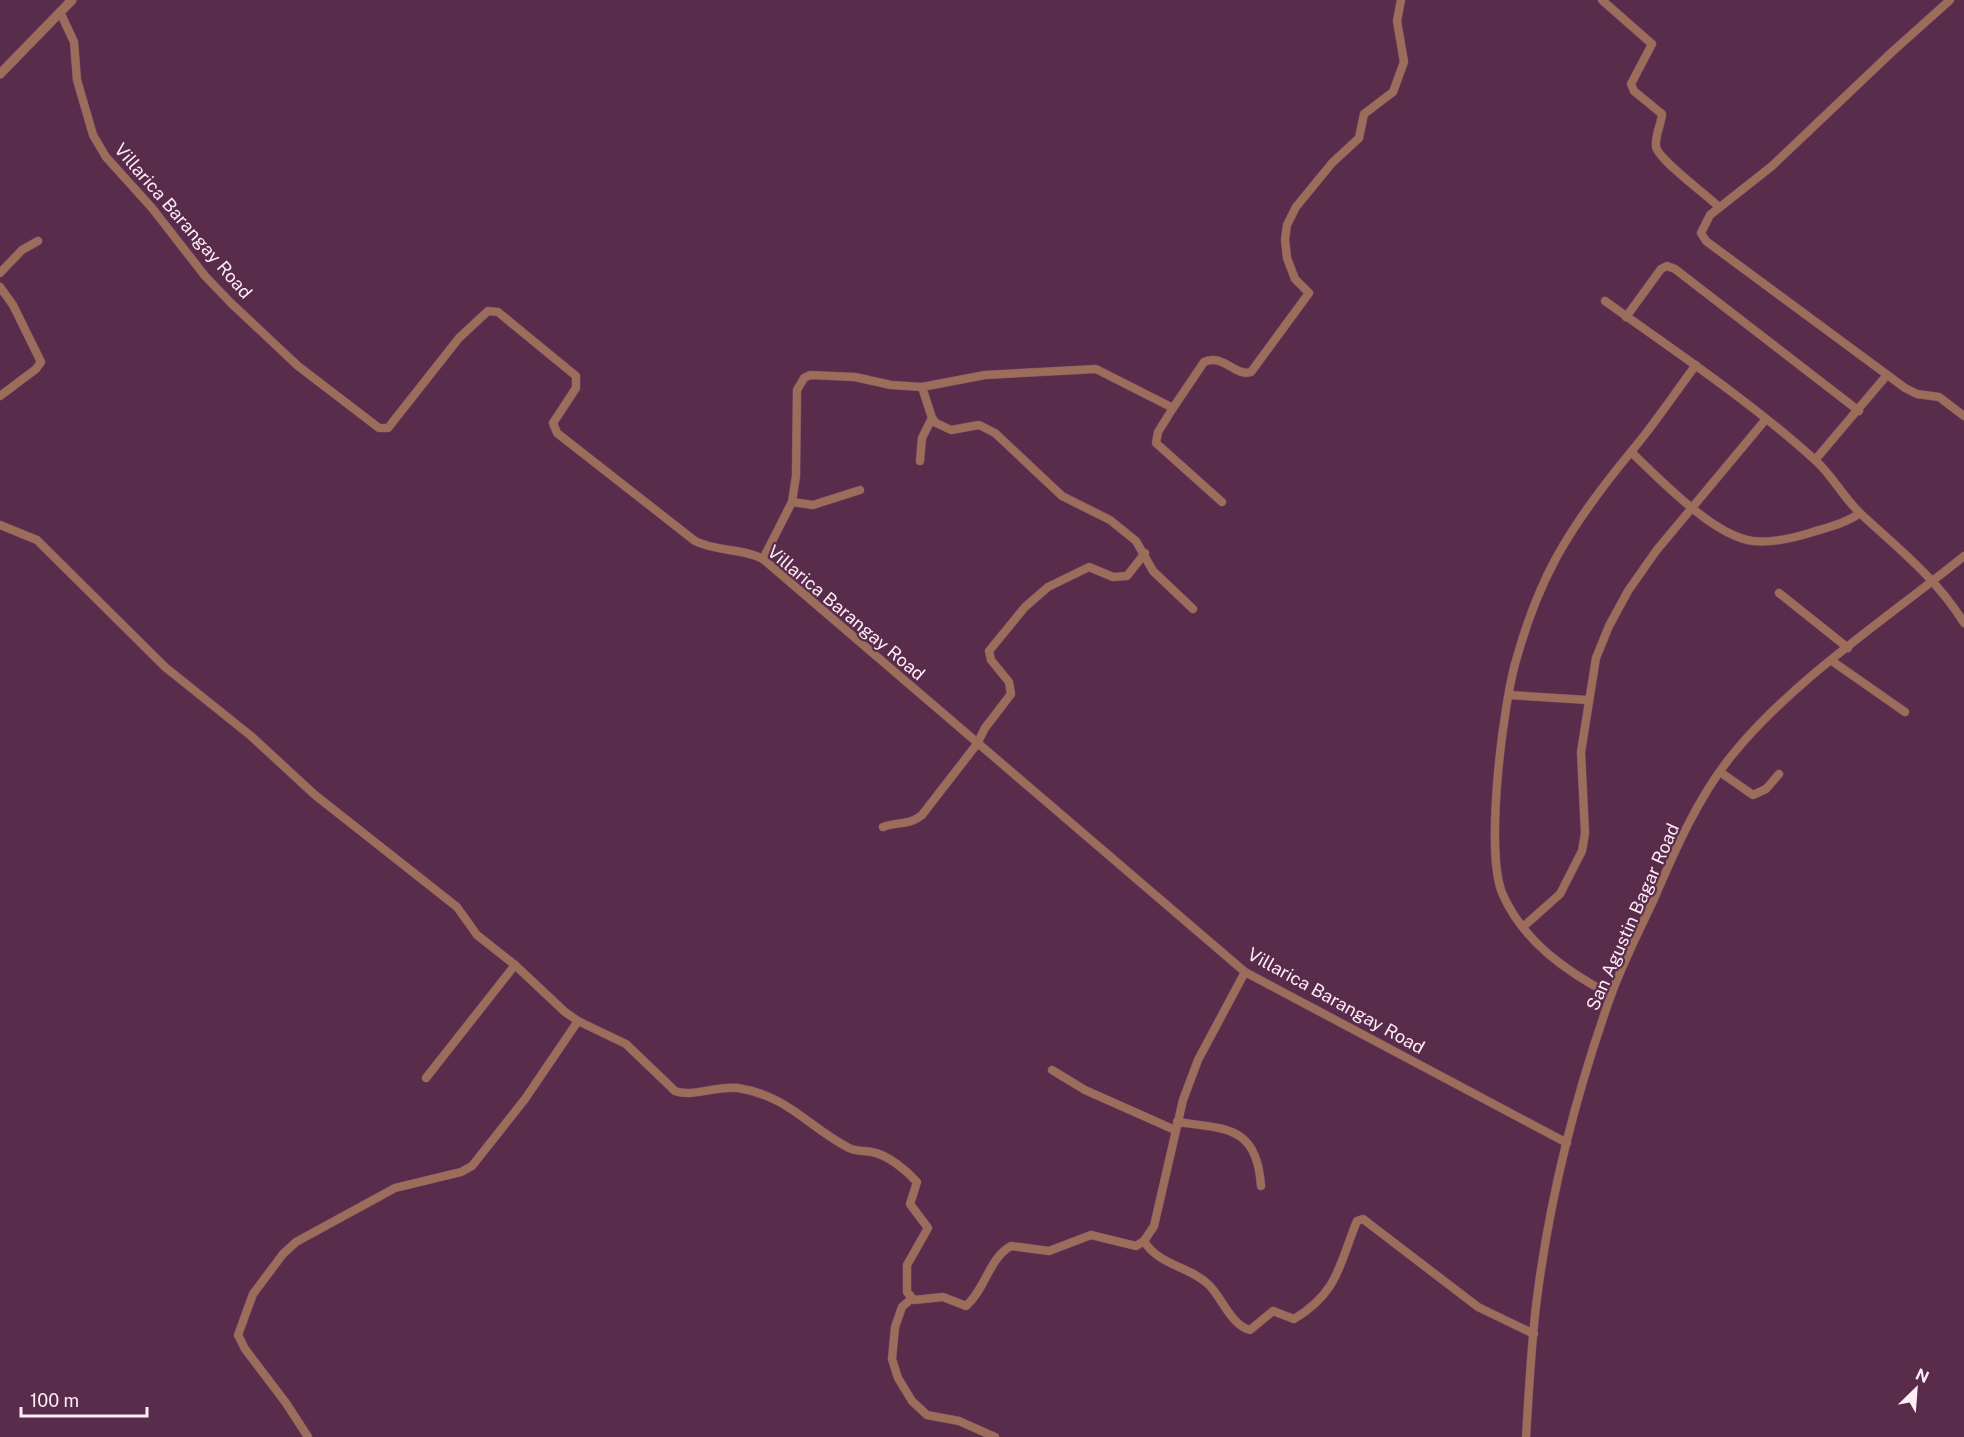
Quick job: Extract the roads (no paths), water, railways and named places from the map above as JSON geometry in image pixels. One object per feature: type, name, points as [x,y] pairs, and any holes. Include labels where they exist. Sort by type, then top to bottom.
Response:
[{"type":"street","points":[[0,74],[72,0]]},
{"type":"street","points":[[1222,502],[1156,443],[1158,432],[1204,362],[1217,359],[1246,373],[1251,372],[1308,296],[1308,290],[1295,279],[1287,258],[1285,240],[1287,225],[1296,207],[1332,164],[1359,138],[1367,111],[1393,92],[1404,62],[1397,21],[1401,0]]},
{"type":"street","points":[[1602,0],[1652,44],[1631,84],[1634,91],[1662,114],[1655,144],[1659,156],[1698,186],[1719,207]]},
{"type":"street","points":[[1950,0],[1772,166],[1710,214],[1701,233],[1706,241],[1911,392],[1939,397],[1964,416]]},
{"type":"street","name":"Villarica Barangay Road","points":[[60,12],[74,42],[77,80],[93,135],[101,150],[152,208],[205,276],[298,366],[353,410],[379,428],[388,428],[459,338],[488,311],[494,310],[576,376],[576,388],[553,423],[557,433],[695,541],[710,548],[756,555],[763,559],[1245,972],[1567,1143]]},
{"type":"street","points":[[0,273],[22,250],[38,241]]},
{"type":"street","points":[[1626,317],[1661,269],[1667,266],[1675,269],[1859,411]]},
{"type":"street","points":[[0,287],[13,305],[41,362],[36,369],[0,396]]},
{"type":"street","points":[[1605,301],[1696,365],[1815,460],[1836,480],[1860,513],[1899,546],[1934,581],[1964,623]]},
{"type":"street","points":[[1611,995],[1569,971],[1542,950],[1523,927],[1502,894],[1496,871],[1495,850],[1498,780],[1509,695],[1516,658],[1554,562],[1608,477],[1631,452],[1696,365]]},
{"type":"street","points":[[763,559],[792,502],[796,476],[797,390],[804,378],[822,374],[855,377],[891,385],[922,387],[985,375],[1096,369],[1173,408]]},
{"type":"street","points":[[1815,460],[1859,411],[1887,375]]},
{"type":"street","points":[[922,387],[932,418],[951,430],[975,425],[995,434],[1062,496],[1110,520],[1136,541],[1154,570],[1193,609]]},
{"type":"street","points":[[920,461],[922,438],[932,418]]},
{"type":"street","points":[[1523,927],[1560,894],[1582,851],[1585,821],[1581,752],[1587,700],[1596,658],[1609,626],[1628,591],[1656,551],[1693,510],[1766,419]]},
{"type":"street","points":[[1631,452],[1693,510],[1730,532],[1751,541],[1791,538],[1845,521],[1860,513]]},
{"type":"street","points":[[792,502],[813,505],[860,490]]},
{"type":"street","points":[[0,525],[37,540],[165,667],[251,736],[315,795],[448,900],[477,934],[578,1021],[626,1044],[675,1091],[685,1094],[726,1086],[768,1096],[798,1112],[850,1149],[879,1154],[904,1170],[917,1182],[910,1204],[928,1228],[908,1258],[907,1287],[911,1299]]},
{"type":"street","points":[[883,827],[895,823],[910,824],[922,815],[977,744],[985,728],[1011,694],[1009,682],[989,656],[993,643],[1034,598],[1057,580],[1091,566],[1121,578],[1131,572],[1145,553]]},
{"type":"street","name":"San Agustin Bagar Road","points":[[1526,1437],[1534,1334],[1546,1237],[1567,1143],[1611,995],[1664,875],[1732,754],[1771,714],[1832,661],[1964,556]]},
{"type":"street","points":[[1779,593],[1848,648]]},
{"type":"street","points":[[1832,661],[1905,712]]},
{"type":"street","points":[[1509,695],[1587,700]]},
{"type":"street","points":[[1720,772],[1753,795],[1766,789],[1779,774]]},
{"type":"street","points":[[426,1078],[515,965]]},
{"type":"street","points":[[911,1299],[919,1301],[944,1297],[966,1306],[986,1280],[1001,1253],[1011,1246],[1049,1251],[1091,1235],[1136,1246],[1144,1241],[1156,1220],[1160,1193],[1170,1163],[1176,1126],[1198,1060],[1245,972]]},
{"type":"street","points":[[308,1437],[286,1403],[244,1349],[238,1335],[253,1294],[283,1254],[296,1242],[325,1225],[395,1188],[461,1172],[472,1166],[525,1099],[578,1021]]},
{"type":"street","points":[[1052,1070],[1086,1090],[1176,1126],[1232,1131],[1246,1139],[1256,1159],[1261,1185]]},
{"type":"street","points":[[1144,1241],[1160,1257],[1210,1286],[1241,1326],[1250,1330],[1273,1311],[1294,1319],[1323,1296],[1334,1283],[1358,1221],[1363,1219],[1478,1306],[1534,1334]]},
{"type":"street","points":[[911,1299],[902,1307],[895,1327],[892,1359],[898,1378],[912,1401],[927,1415],[960,1421],[995,1437]]}]
